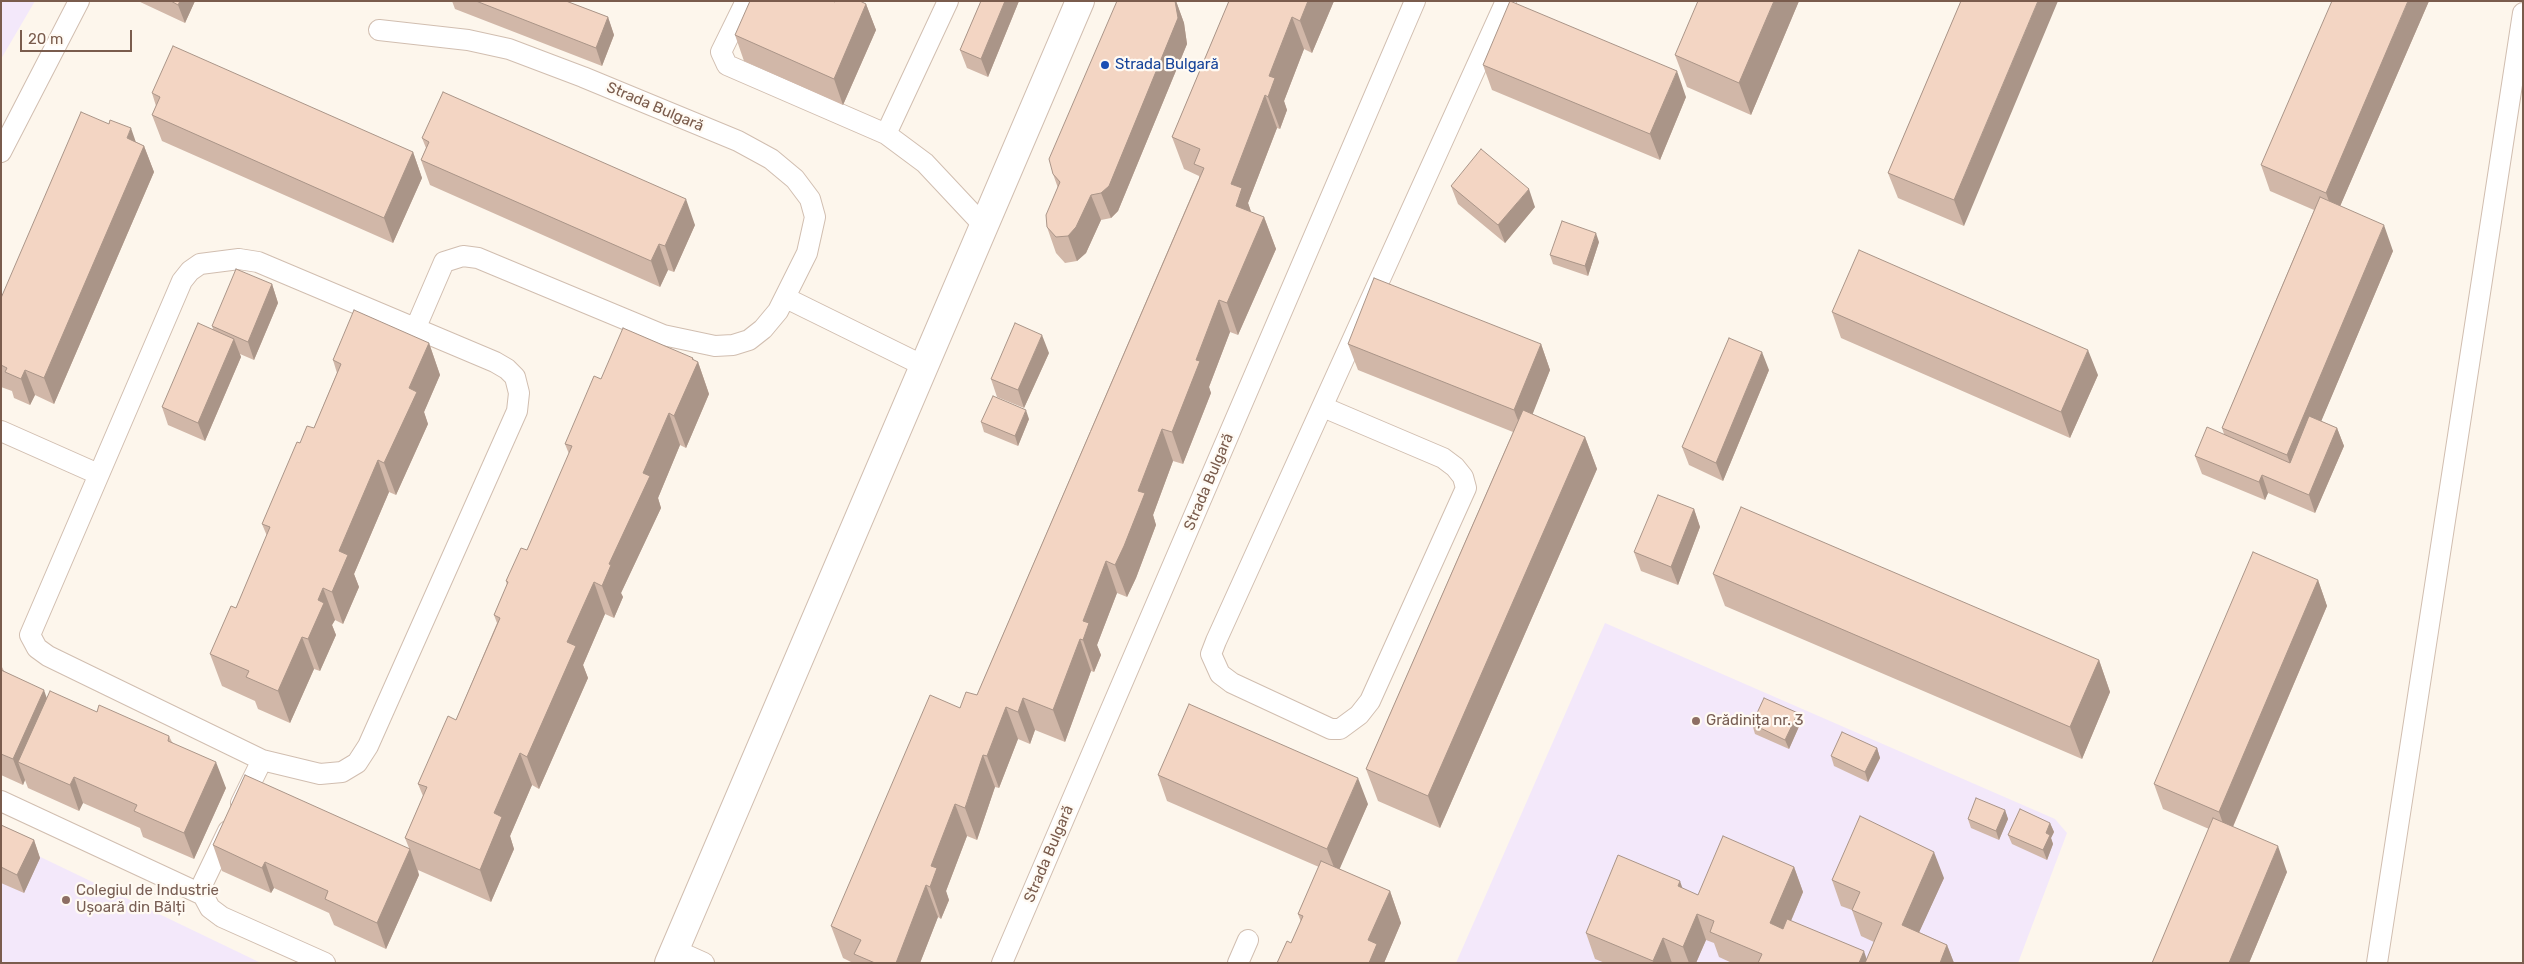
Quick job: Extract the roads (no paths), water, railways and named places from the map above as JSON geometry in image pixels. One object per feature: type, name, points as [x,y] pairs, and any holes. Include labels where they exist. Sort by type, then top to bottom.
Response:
[{"type":"street","points":[[672,956],[1080,1]]},
{"type":"lane","points":[[1,152],[79,1]]},
{"type":"lane","points":[[746,1],[721,52],[727,65],[886,134],[924,163],[984,226]]},
{"type":"lane","points":[[886,134],[948,1]]},
{"type":"lane","name":"Strada Bulgară","points":[[1007,961],[1415,1]]},
{"type":"lane","points":[[1323,407],[1443,458],[1455,467],[1463,478],[1466,488],[1460,505],[1370,701],[1359,715],[1340,728],[1331,728],[1232,683],[1220,674],[1211,654],[1506,1]]},
{"type":"lane","points":[[2377,963],[2523,13]]},
{"type":"lane","name":"Strada Bulgară","points":[[379,30],[468,40],[509,49],[729,138],[770,159],[795,179],[810,199],[815,217],[807,253],[778,312],[763,329],[749,340],[733,345],[715,346],[663,334],[478,258],[462,256],[444,262],[416,327]]},
{"type":"lane","points":[[239,259],[258,262],[416,327],[507,369],[515,377],[519,393],[517,411],[368,746],[357,763],[342,772],[320,774],[262,760],[37,648],[30,635],[34,622],[182,281],[190,270],[200,264],[239,259]]},
{"type":"lane","points":[[786,298],[924,366]]},
{"type":"lane","points":[[1,431],[98,474]]},
{"type":"lane","points":[[262,760],[203,883],[203,895],[210,908],[222,917],[325,963]]},
{"type":"lane","points":[[1,801],[203,895]]},
{"type":"lane","points":[[1238,963],[1248,940]]},
{"type":"lane","points":[[672,956],[704,963]]},
{"type":"place","name":"Strada Bulgară","points":[[1105,65]]},
{"type":"place","name":"Grădinița nr. 3","points":[[1696,721]]},
{"type":"place","name":"Colegiul de Industrie Ușoară din Bălți","points":[[66,900]]}]
